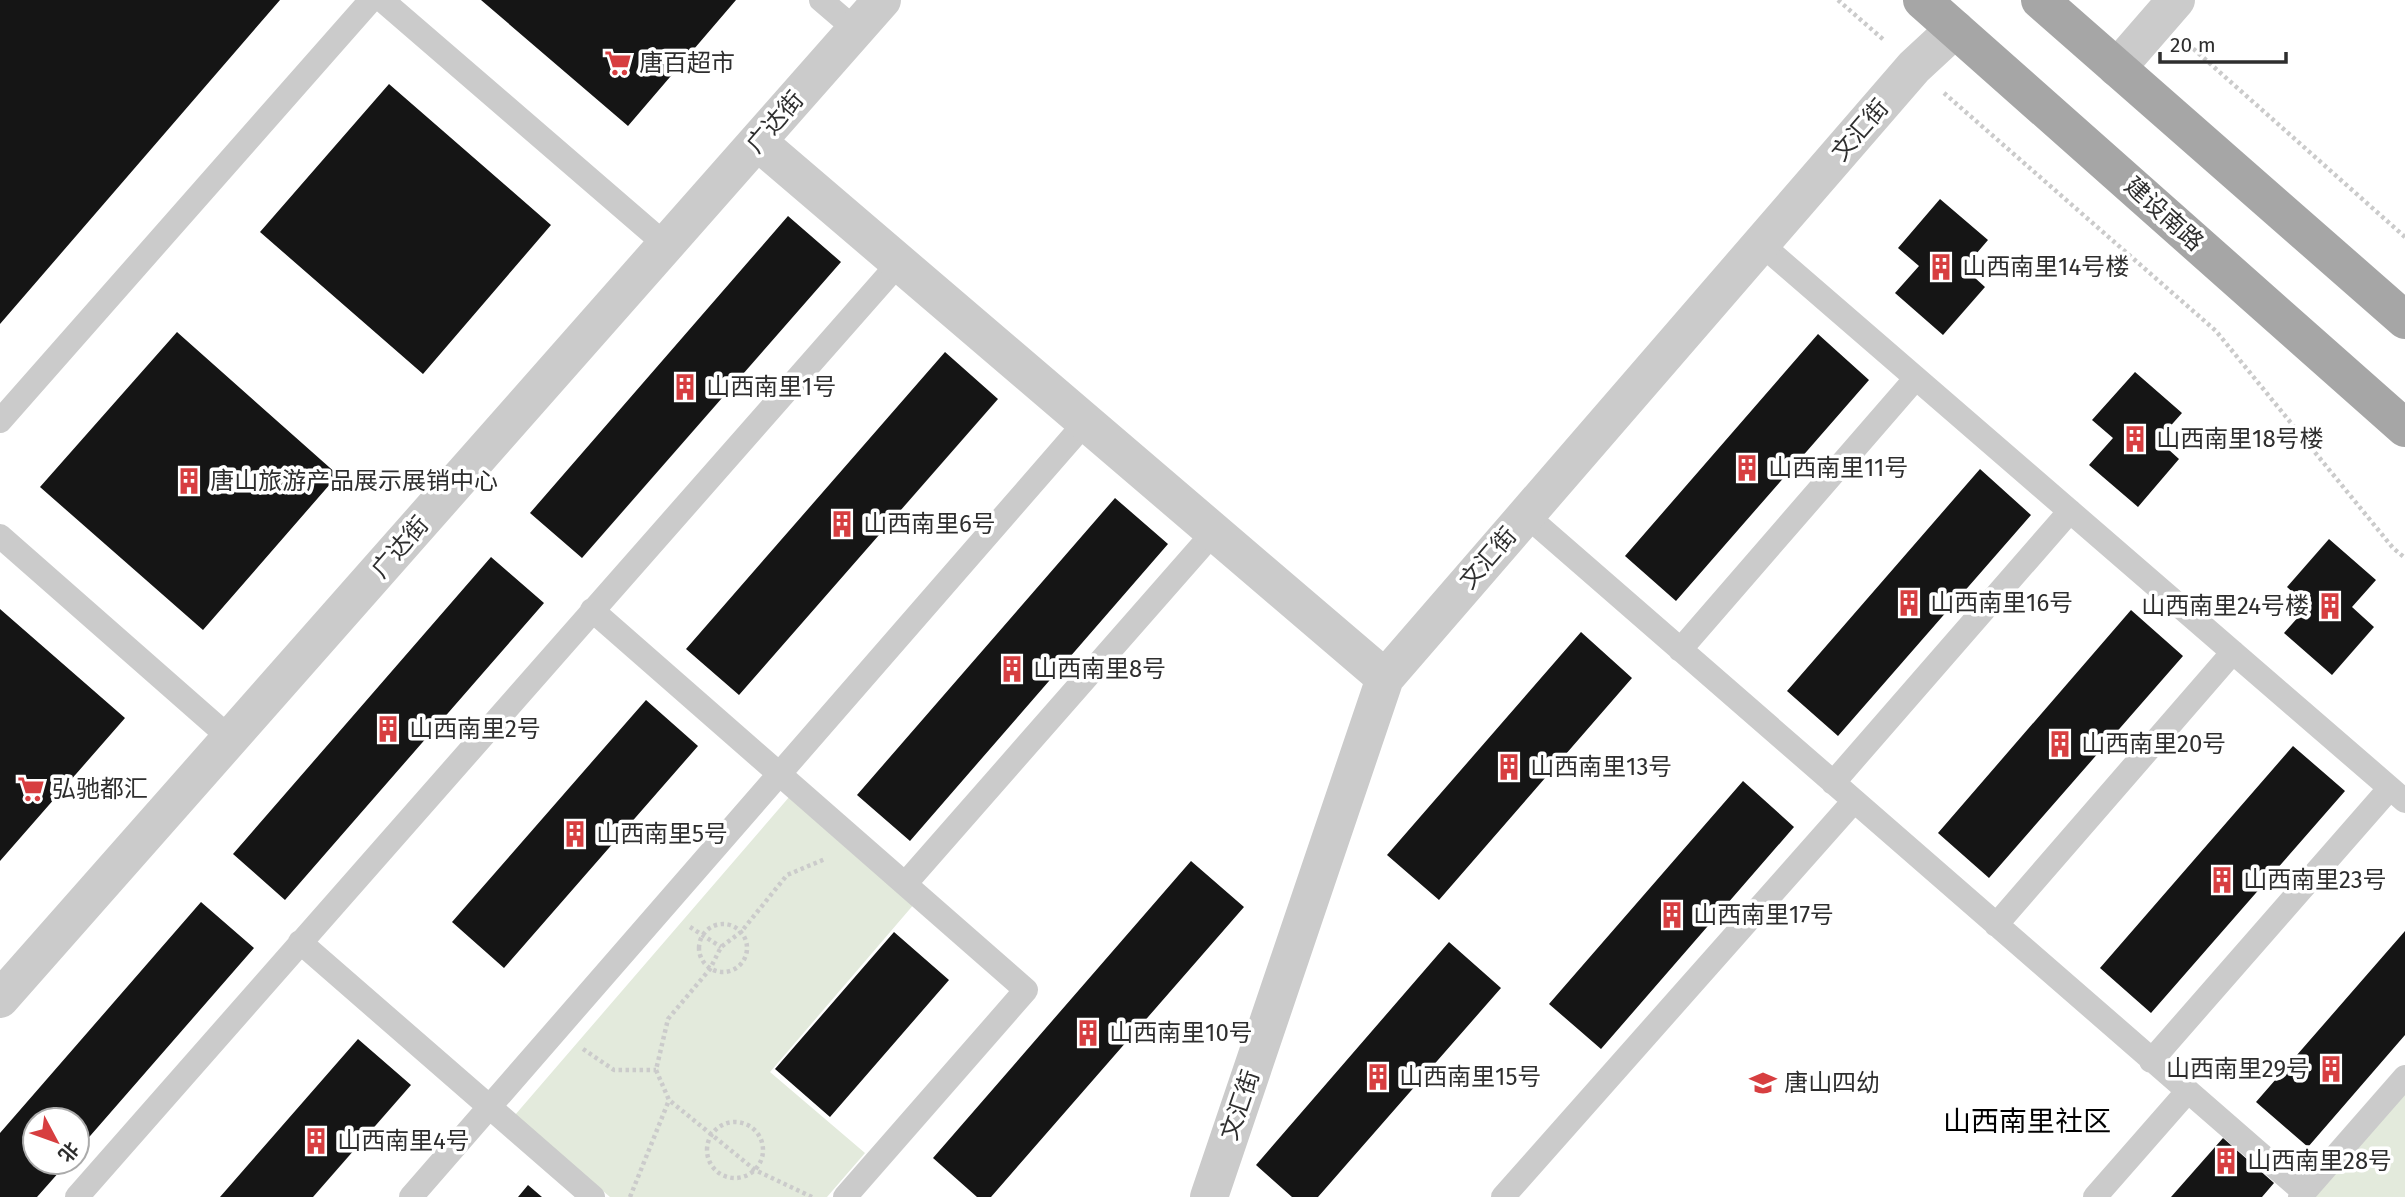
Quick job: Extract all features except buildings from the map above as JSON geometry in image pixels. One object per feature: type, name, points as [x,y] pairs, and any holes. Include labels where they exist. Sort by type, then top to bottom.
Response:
[{"type":"main road","name":"建设南路","points":[[1922,0],[2405,428]]},
{"type":"main road","points":[[2040,0],[2405,320]]},
{"type":"street","name":"广达街","points":[[0,999],[883,0]]},
{"type":"street","points":[[2117,68],[2168,10]]},
{"type":"street","name":"文汇街","points":[[1209,1197],[1385,678],[1914,67],[1955,29]]},
{"type":"street","points":[[758,142],[1385,678]]},
{"type":"lane","points":[[0,421],[371,0]]},
{"type":"lane","points":[[382,0],[666,245]]},
{"type":"lane","points":[[821,0],[856,30]]},
{"type":"lane","points":[[1761,244],[2398,794],[2151,1061]]},
{"type":"lane","points":[[77,1197],[899,263]]},
{"type":"lane","points":[[1680,650],[1916,377]]},
{"type":"lane","points":[[411,1197],[1086,423]]},
{"type":"lane","points":[[1833,783],[2070,511]]},
{"type":"lane","points":[[1526,515],[2188,1092],[2302,1195],[2405,1077]]},
{"type":"lane","points":[[905,884],[1214,532]]},
{"type":"lane","points":[[0,536],[231,738]]},
{"type":"lane","points":[[592,610],[1026,990],[845,1197]]},
{"type":"lane","points":[[1996,925],[2233,652]]},
{"type":"lane","points":[[1503,1197],[1854,802]]},
{"type":"lane","points":[[300,942],[593,1197]]},
{"type":"lane","points":[[2095,1197],[2188,1092]]},
{"type":"path","points":[[1838,0],[2216,331],[2393,548],[2405,558]]},
{"type":"path","points":[[2168,10],[2405,237]]},
{"type":"path","points":[[812,1197],[755,1170],[669,1100],[656,1070],[668,1019],[710,969],[721,947],[741,932],[787,875],[827,859],[872,855]]},
{"type":"path","points":[[718,924],[734,927],[741,932],[747,946],[744,961],[739,967],[725,972],[710,969],[699,956],[698,948],[703,934],[718,924]]},
{"type":"path","points":[[558,1027],[596,1059],[614,1070],[656,1070]]},
{"type":"path","points":[[629,1197],[669,1100]]},
{"type":"path","points":[[736,1122],[753,1128],[759,1135],[764,1153],[755,1170],[739,1178],[721,1174],[709,1161],[707,1152],[712,1134],[718,1128],[736,1122]]},
{"type":"shaded area","points":[[790,796],[915,903],[770,1072],[865,1153],[827,1197],[610,1197],[515,1115]]},
{"type":"shaded area","points":[[2405,1093],[2405,1197],[2314,1197]]},
{"type":"place","name":"唐百超市","points":[[618,63]]},
{"type":"place","name":"山西南里14号楼","points":[[1941,267]]},
{"type":"place","name":"山西南里1号","points":[[685,387]]},
{"type":"place","name":"山西南里18号楼","points":[[2135,439]]},
{"type":"place","name":"山西南里11号","points":[[1747,468]]},
{"type":"place","name":"唐山旅游产品展示展销中心","points":[[189,481]]},
{"type":"place","name":"山西南里6号","points":[[842,524]]},
{"type":"place","name":"山西南里16号","points":[[1909,603]]},
{"type":"place","name":"山西南里24号楼","points":[[2330,606]]},
{"type":"place","name":"山西南里8号","points":[[1012,669]]},
{"type":"place","name":"山西南里2号","points":[[388,729]]},
{"type":"place","name":"山西南里20号","points":[[2060,744]]},
{"type":"place","name":"山西南里13号","points":[[1509,767]]},
{"type":"place","name":"弘驰都汇","points":[[31,789]]},
{"type":"place","name":"山西南里5号","points":[[575,834]]},
{"type":"place","name":"山西南里23号","points":[[2222,880]]},
{"type":"place","name":"山西南里17号","points":[[1672,915]]},
{"type":"place","name":"山西南里10号","points":[[1088,1033]]},
{"type":"place","name":"山西南里29号","points":[[2331,1069]]},
{"type":"place","name":"山西南里15号","points":[[1378,1077]]},
{"type":"place","name":"唐山四幼","points":[[1763,1083]]},
{"type":"place","name":"山西南里4号","points":[[316,1141]]},
{"type":"place","name":"山西南里28号","points":[[2226,1161]]},
{"type":"district","name":"山西南里社区","points":[[2027,1121]]}]
